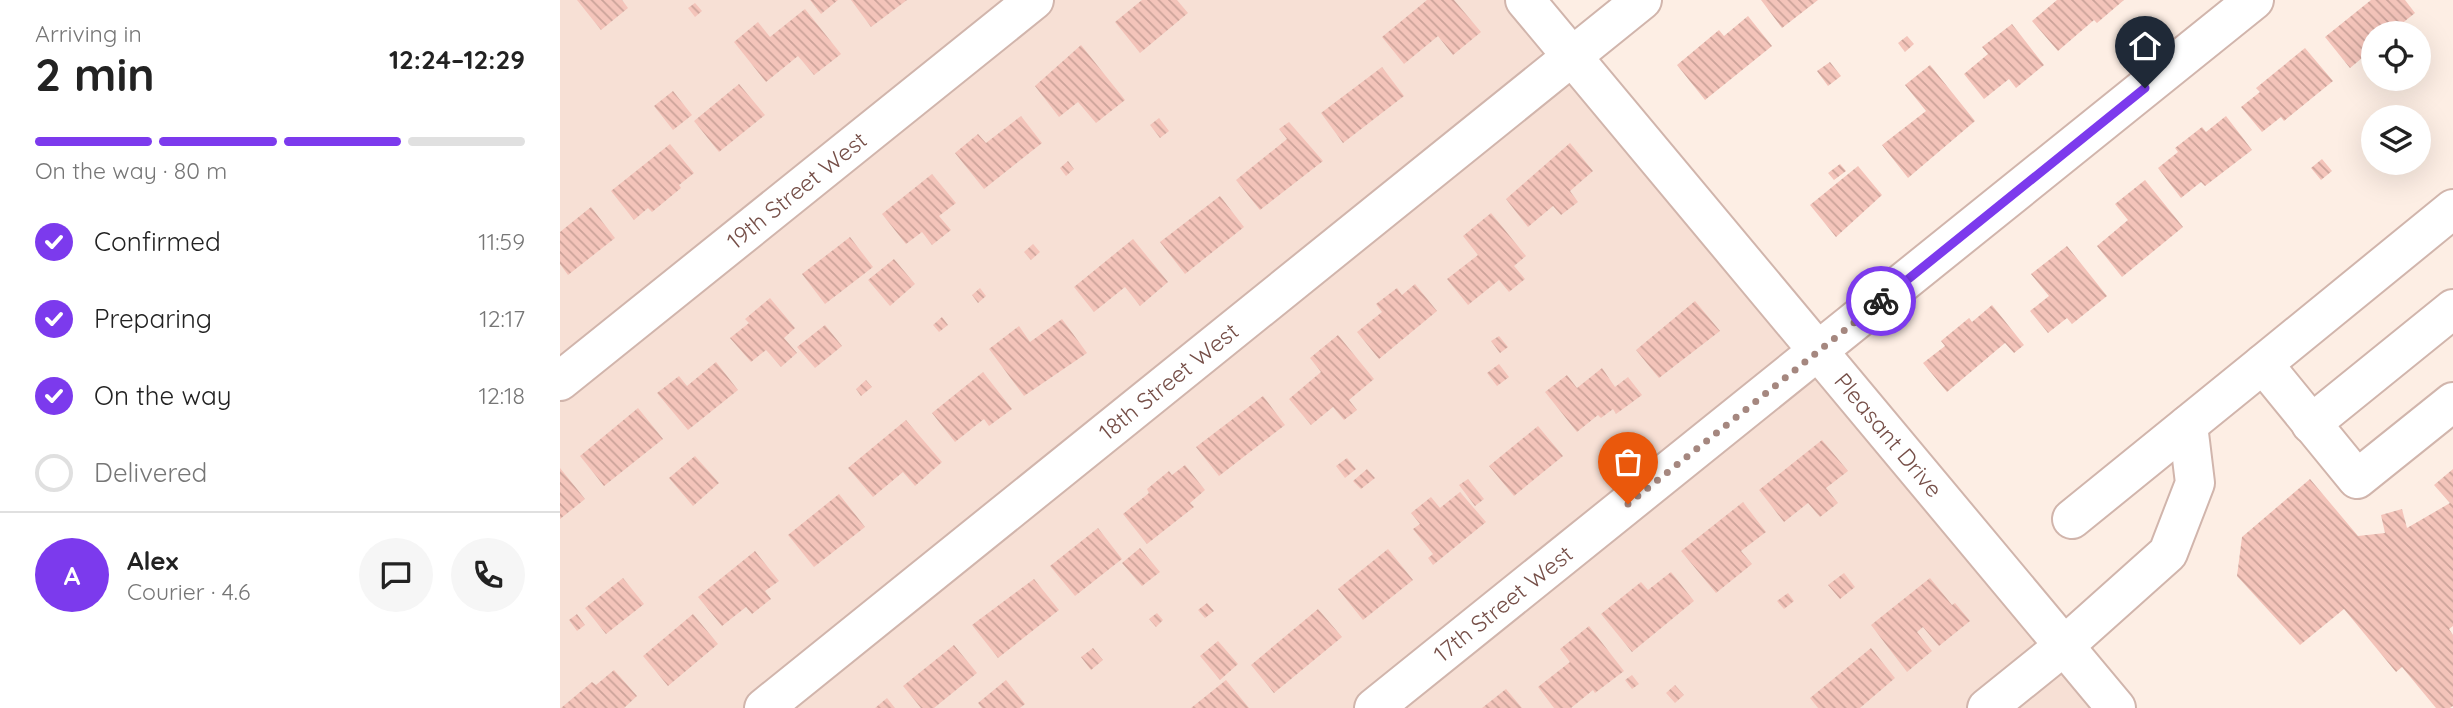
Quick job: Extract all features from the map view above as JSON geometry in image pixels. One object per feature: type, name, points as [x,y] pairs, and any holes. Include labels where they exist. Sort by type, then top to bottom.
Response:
[{"type":"street","name":"19th Street West","points":[[560,381],[1034,0]]},
{"type":"street","name":"Pleasant Drive","points":[[1525,0],[2116,708]]},
{"type":"street","name":"18th Street West","points":[[764,708],[1642,0]]},
{"type":"street","name":"17th Street West","points":[[1374,708],[2254,0]]},
{"type":"street","points":[[2072,519],[2453,209]]},
{"type":"street","points":[[2311,424],[2453,309]]},
{"type":"street","points":[[2263,364],[2357,479],[2453,402]]},
{"type":"street","points":[[1987,708],[2064,646],[2168,554],[2195,484],[2188,425]]},
{"type":"shaded area","points":[[560,0],[1525,0],[2116,708],[560,708]]},
{"type":"building","points":[[577,0],[622,0],[628,8],[601,30]]},
{"type":"building","points":[[810,0],[838,0],[821,14]]},
{"type":"building","points":[[851,0],[907,0],[871,27]]},
{"type":"building","points":[[1142,0],[1177,0],[1188,13],[1140,53],[1115,22]]},
{"type":"building","points":[[1427,0],[1454,0],[1481,32],[1453,55],[1438,36],[1404,64],[1382,37]]},
{"type":"building","points":[[1761,0],[1818,0],[1782,28]]},
{"type":"building","points":[[2057,0],[2124,0],[2097,23],[2094,20],[2058,51],[2032,21]]},
{"type":"building","points":[[2371,0],[2405,0],[2415,13],[2405,21],[2361,21],[2361,59],[2350,68],[2325,37]]},
{"type":"building","points":[[695,3],[702,11],[695,17],[688,8]]},
{"type":"building","points":[[805,9],[841,54],[814,75],[798,56],[766,82],[734,42],[758,22],[770,37]]},
{"type":"building","points":[[1748,16],[1772,46],[1705,100],[1677,65],[1719,30],[1724,36]]},
{"type":"building","points":[[2012,24],[2044,65],[2016,88],[2009,79],[1984,99],[1964,74],[1988,54],[1982,47]]},
{"type":"building","points":[[1907,36],[1914,44],[1905,52],[1898,43]]},
{"type":"building","points":[[1081,45],[1125,100],[1096,123],[1078,102],[1059,117],[1035,86]]},
{"type":"building","points":[[2305,48],[2333,81],[2284,121],[2281,117],[2262,132],[2241,107],[2260,92],[2256,88]]},
{"type":"building","points":[[1830,62],[1841,76],[1828,86],[1817,71]]},
{"type":"building","points":[[1930,65],[1975,121],[1908,178],[1882,145],[1926,111],[1905,85]]},
{"type":"building","points":[[1382,67],[1404,96],[1343,143],[1321,113]]},
{"type":"building","points":[[739,84],[765,115],[719,152],[694,121]]},
{"type":"building","points":[[673,91],[692,115],[673,130],[654,106]]},
{"type":"building","points":[[1021,116],[1042,143],[984,189],[955,153],[978,134],[986,143]]},
{"type":"building","points":[[2226,116],[2252,150],[2205,186],[2201,182],[2181,198],[2158,168],[2178,152],[2175,148],[2202,127],[2206,132]]},
{"type":"building","points":[[1159,118],[1169,131],[1160,138],[1150,125]]},
{"type":"building","points":[[1289,122],[1323,161],[1260,210],[1236,180],[1287,139],[1279,129]]},
{"type":"building","points":[[1570,143],[1593,171],[1570,191],[1578,202],[1561,215],[1553,206],[1528,227],[1506,199]]},
{"type":"building","points":[[670,144],[694,173],[679,185],[681,188],[652,212],[648,208],[634,220],[611,191]]},
{"type":"building","points":[[2322,159],[2332,171],[2321,180],[2311,168]]},
{"type":"building","points":[[1068,161],[1074,169],[1066,176],[1060,168]]},
{"type":"building","points":[[1840,164],[1846,171],[1834,180],[1828,173]]},
{"type":"building","points":[[1858,166],[1882,195],[1836,237],[1810,205]]},
{"type":"building","points":[[932,174],[956,203],[939,216],[951,230],[932,245],[922,232],[906,244],[882,214]]},
{"type":"building","points":[[2145,180],[2183,227],[2122,277],[2097,246],[2128,220],[2115,204]]},
{"type":"building","points":[[1220,196],[1244,227],[1185,274],[1160,242]]},
{"type":"building","points":[[591,207],[615,238],[568,275],[560,264],[560,232]]},
{"type":"building","points":[[1491,213],[1526,256],[1514,266],[1525,279],[1509,292],[1499,280],[1468,305],[1447,279],[1478,255],[1463,236]]},
{"type":"building","points":[[850,237],[873,267],[825,304],[802,274]]},
{"type":"building","points":[[1133,239],[1168,282],[1140,306],[1125,287],[1094,312],[1074,287]]},
{"type":"building","points":[[1033,244],[1040,252],[1031,260],[1024,252]]},
{"type":"building","points":[[2067,246],[2107,296],[2072,324],[2067,318],[2048,333],[2030,311],[2049,296],[2031,274]]},
{"type":"building","points":[[894,259],[915,284],[890,306],[868,280]]},
{"type":"building","points":[[1415,284],[1437,311],[1379,359],[1357,332],[1382,312],[1376,304],[1397,288],[1402,295]]},
{"type":"building","points":[[980,288],[986,296],[978,303],[972,295]]},
{"type":"building","points":[[770,298],[795,328],[784,338],[797,353],[781,367],[766,350],[751,362],[730,338],[749,323],[745,319]]},
{"type":"building","points":[[1695,301],[1720,331],[1659,378],[1636,350]]},
{"type":"building","points":[[1992,305],[2024,345],[2014,353],[2005,343],[1947,392],[1923,363],[1945,346],[1941,341],[1969,318],[1972,322]]},
{"type":"building","points":[[942,317],[948,325],[939,332],[933,325]]},
{"type":"building","points":[[1062,319],[1087,353],[1024,396],[989,349],[1019,326],[1030,342]]},
{"type":"building","points":[[825,325],[842,346],[815,368],[797,347]]},
{"type":"building","points":[[1338,335],[1374,379],[1349,400],[1357,410],[1344,420],[1333,407],[1311,425],[1289,399],[1321,372],[1310,358]]},
{"type":"building","points":[[1499,336],[1508,347],[1500,353],[1491,341]]},
{"type":"building","points":[[716,362],[738,390],[688,430],[657,393],[679,376],[687,386]]},
{"type":"building","points":[[1499,364],[1509,377],[1497,386],[1487,373]]},
{"type":"building","points":[[1602,368],[1615,387],[1628,377],[1642,395],[1616,414],[1613,409],[1601,418],[1598,415],[1577,432],[1545,392],[1567,375],[1577,388]]},
{"type":"building","points":[[983,372],[1012,409],[989,426],[984,419],[955,442],[932,413]]},
{"type":"building","points":[[866,380],[872,387],[861,396],[856,389]]},
{"type":"building","points":[[1263,396],[1285,425],[1219,476],[1196,447]]},
{"type":"building","points":[[638,408],[663,439],[604,486],[580,456]]},
{"type":"building","points":[[906,420],[942,462],[915,486],[903,472],[873,497],[848,468]]},
{"type":"building","points":[[1538,426],[1563,456],[1514,496],[1489,466]]},
{"type":"building","points":[[1822,440],[1848,471],[1826,488],[1838,503],[1820,517],[1808,503],[1784,522],[1759,490]]},
{"type":"building","points":[[695,456],[719,483],[693,506],[669,478]]},
{"type":"building","points":[[1347,458],[1356,469],[1345,478],[1336,466]]},
{"type":"building","points":[[1185,465],[1205,490],[1190,503],[1194,507],[1147,544],[1123,514],[1149,493],[1147,489],[1169,471],[1172,475]]},
{"type":"building","points":[[560,468],[585,499],[560,519]]},
{"type":"building","points":[[1367,469],[1375,478],[1361,489],[1353,481]]},
{"type":"building","points":[[2453,469],[2453,626],[2449,629],[2453,635],[2453,706],[2450,708],[2436,708],[2402,667],[2396,672],[2344,609],[2300,645],[2237,576],[2242,537],[2310,479],[2358,536],[2385,533],[2381,515],[2402,509],[2407,528],[2450,503],[2434,485]]},
{"type":"building","points":[[1468,479],[1484,499],[1475,506],[1459,485]]},
{"type":"building","points":[[1460,492],[1486,522],[1433,565],[1428,558],[1433,554],[1413,529],[1420,524],[1411,513],[1431,497],[1440,508]]},
{"type":"building","points":[[839,494],[865,527],[814,567],[788,535]]},
{"type":"building","points":[[1743,502],[1766,532],[1741,551],[1752,564],[1716,593],[1681,551]]},
{"type":"building","points":[[1098,528],[1122,559],[1075,596],[1050,566]]},
{"type":"building","points":[[1140,548],[1160,572],[1142,586],[1122,563]]},
{"type":"building","points":[[1388,549],[1413,580],[1363,620],[1338,589]]},
{"type":"building","points":[[755,551],[779,581],[765,591],[771,599],[752,614],[746,607],[722,626],[698,597]]},
{"type":"building","points":[[1671,572],[1694,601],[1632,652],[1601,614],[1641,582],[1648,590]]},
{"type":"building","points":[[1844,573],[1855,587],[1840,599],[1828,585]]},
{"type":"building","points":[[623,578],[644,604],[606,634],[585,608]]},
{"type":"building","points":[[1930,578],[1952,605],[1955,603],[1970,621],[1939,646],[1923,627],[1917,632],[1932,651],[1907,672],[1871,625]]},
{"type":"building","points":[[1034,579],[1059,610],[998,658],[972,625]]},
{"type":"building","points":[[1788,593],[1794,601],[1784,609],[1777,601]]},
{"type":"building","points":[[1207,603],[1214,611],[1205,618],[1198,610]]},
{"type":"building","points":[[1318,609],[1342,637],[1274,693],[1251,665]]},
{"type":"building","points":[[1157,613],[1163,620],[1156,627],[1149,619]]},
{"type":"building","points":[[577,614],[585,625],[577,631],[569,620]]},
{"type":"building","points":[[693,614],[718,644],[668,686],[643,656]]},
{"type":"building","points":[[1589,626],[1624,671],[1595,693],[1593,690],[1571,708],[1554,708],[1538,687],[1570,662],[1560,649]]},
{"type":"building","points":[[1218,641],[1238,664],[1220,680],[1200,656]]},
{"type":"building","points":[[954,645],[977,673],[934,708],[921,708],[903,686]]},
{"type":"building","points":[[1093,648],[1103,660],[1091,670],[1081,657]]},
{"type":"building","points":[[1871,648],[1895,678],[1860,708],[1818,708],[1810,698]]},
{"type":"building","points":[[614,670],[637,696],[624,708],[561,708],[592,682],[596,685]]},
{"type":"building","points":[[1632,675],[1639,684],[1632,689],[1625,680]]},
{"type":"building","points":[[1006,680],[1025,704],[1020,708],[982,708],[978,703]]},
{"type":"building","points":[[1226,680],[1249,708],[1191,708]]},
{"type":"building","points":[[1675,685],[1684,695],[1675,703],[1666,693]]},
{"type":"building","points":[[1506,689],[1522,708],[1482,708]]},
{"type":"building","points":[[887,698],[895,708],[875,708]]},
{"type":"way so far","points":[[1628,504],[1881,301]]},
{"type":"route","points":[[1881,301],[2145,88]]}]
